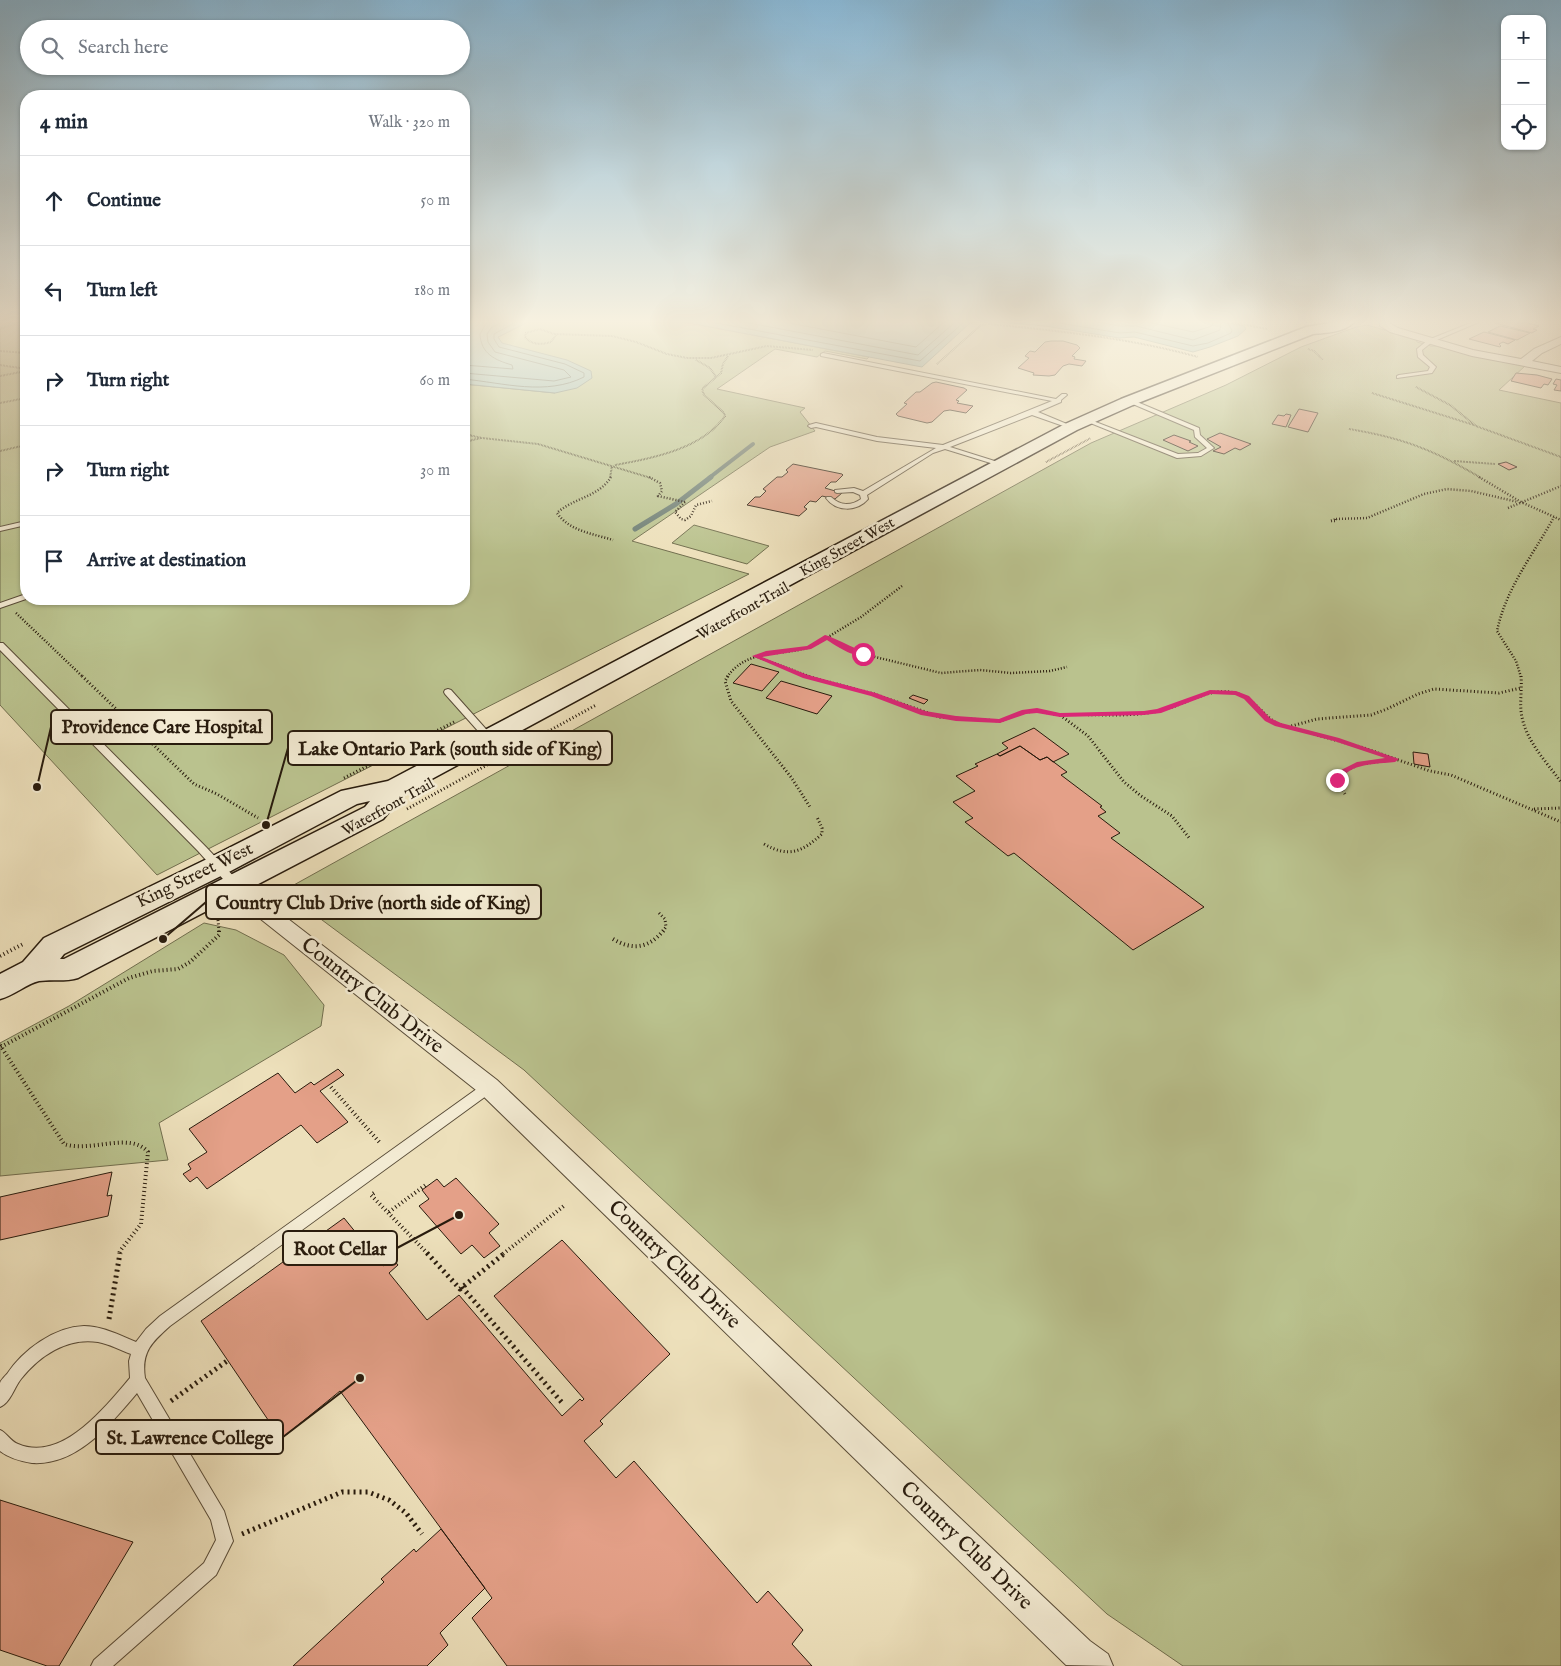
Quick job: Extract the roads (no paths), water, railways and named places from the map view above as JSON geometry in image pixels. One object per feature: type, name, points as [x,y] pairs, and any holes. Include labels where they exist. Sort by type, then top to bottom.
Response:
[{"type":"main road","name":"King Street West","points":[[0,988],[33,970],[68,970],[226,875],[374,813],[399,800],[490,739],[998,464],[1078,423],[1133,400]]},
{"type":"street","name":"Country Club Drive","points":[[226,875],[250,900],[489,1087],[1071,1646],[1096,1666]]},
{"type":"lane","points":[[1053,400],[1059,401]]},
{"type":"lane","points":[[862,494],[931,452],[1059,401]]},
{"type":"lane","points":[[1031,412],[1107,430],[1177,456],[1199,455],[1210,448],[1197,436],[1197,429],[1130,401]]},
{"type":"lane","points":[[811,426],[816,425],[877,439],[945,447],[998,464]]},
{"type":"lane","points":[[829,498],[834,503],[850,506],[863,501],[865,496],[848,489],[837,491]]},
{"type":"lane","points":[[0,529],[20,524]]},
{"type":"lane","points":[[3,605],[20,598]]},
{"type":"lane","points":[[0,645],[226,875]]},
{"type":"lane","points":[[448,692],[490,739]]},
{"type":"lane","points":[[100,1666],[210,1569],[225,1541],[218,1517],[138,1380],[135,1366],[138,1350],[150,1334],[165,1321],[489,1087]]},
{"type":"lane","points":[[0,1399],[5,1386],[19,1367],[37,1352],[57,1340],[78,1334],[96,1334],[138,1350]]},
{"type":"lane","points":[[0,1438],[13,1451],[32,1456],[53,1453],[69,1446],[97,1428],[138,1380]]},
{"type":"waterway","points":[[709,478],[753,444]]},
{"type":"waterway","points":[[635,529],[676,504],[711,477]]},
{"type":"place","name":"Providence Care Hospital","points":[[37,787]]},
{"type":"place","name":"Lake Ontario Park (south side of King)","points":[[266,825]]},
{"type":"place","name":"Country Club Drive (north side of King)","points":[[163,939]]},
{"type":"place","name":"Root Cellar","points":[[459,1215]]},
{"type":"place","name":"St. Lawrence College","points":[[360,1378]]}]
